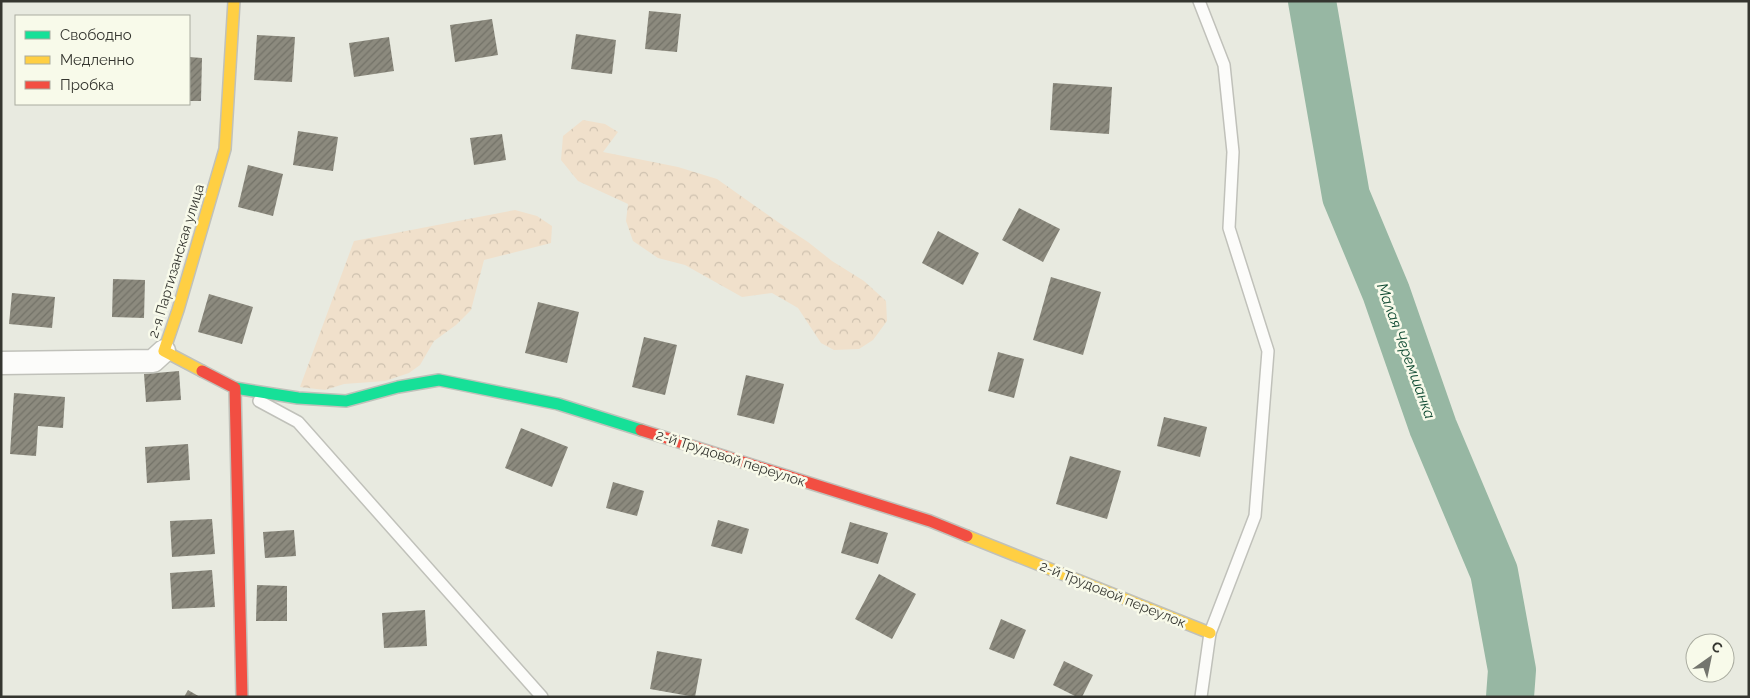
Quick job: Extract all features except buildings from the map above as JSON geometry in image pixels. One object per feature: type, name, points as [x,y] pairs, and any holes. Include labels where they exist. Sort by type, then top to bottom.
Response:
[{"type":"street","name":"2-я Партизанская улица","points":[[234,1],[225,149],[176,318],[164,351],[235,388]]},
{"type":"street","points":[[1,364],[153,361],[164,351]]},
{"type":"street","name":"2-й Трудовой переулок","points":[[235,388],[298,398],[346,401],[398,387],[438,380],[558,404],[930,521],[1210,633]]},
{"type":"street","points":[[235,388],[242,697]]},
{"type":"lane","points":[[1199,1],[1224,65],[1233,152],[1229,228],[1268,351],[1255,516],[1210,633],[1201,697]]},
{"type":"lane","points":[[235,388],[298,422],[542,697]]},
{"type":"green space","points":[[583,120],[605,124],[618,132],[603,152],[678,167],[717,179],[808,242],[832,261],[864,281],[886,301],[887,321],[873,340],[859,349],[834,350],[821,343],[798,308],[772,293],[742,297],[685,265],[658,258],[633,241],[626,221],[628,204],[578,181],[561,160],[563,136]]},
{"type":"green space","points":[[515,210],[537,216],[552,226],[551,243],[484,260],[471,310],[456,325],[434,341],[420,365],[409,373],[385,381],[344,384],[325,390],[300,387],[354,241]]},
{"type":"waterway","name":"Малая Черемшанка","points":[[1312,1],[1346,196],[1386,292],[1433,427],[1494,572],[1512,670],[1510,697]]},
{"type":"traffic: fast","points":[[235,388],[298,398],[346,401],[398,387],[439,380],[558,404],[641,430]]},
{"type":"traffic: slow","points":[[202,371],[164,351],[178,310],[225,149],[234,1]]},
{"type":"traffic: slow","points":[[967,536],[1210,633]]},
{"type":"traffic: jam","points":[[202,371],[235,388],[242,697]]},
{"type":"traffic: jam","points":[[641,430],[930,521],[967,536]]}]
